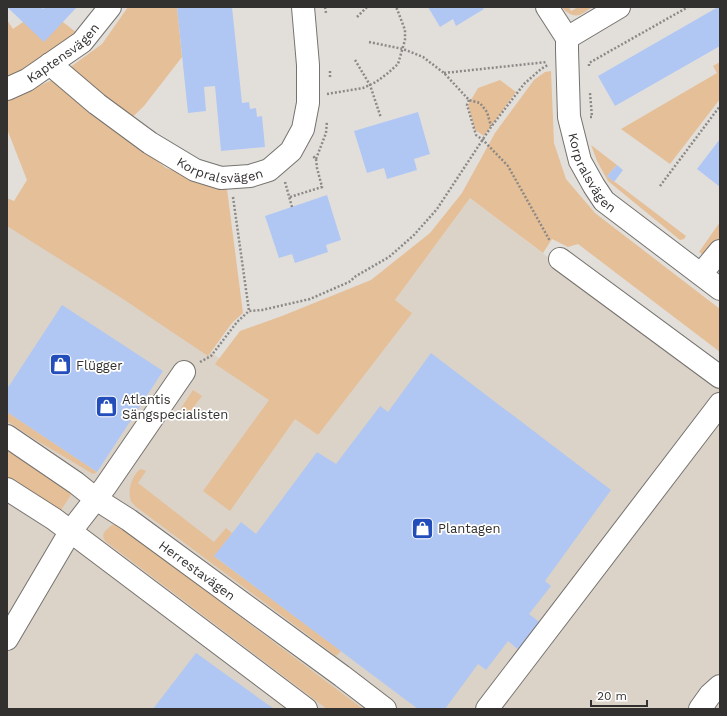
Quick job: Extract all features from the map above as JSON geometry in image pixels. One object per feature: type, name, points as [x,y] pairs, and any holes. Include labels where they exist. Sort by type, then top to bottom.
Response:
[{"type":"street","name":"Kaptensvägen","points":[[7,89],[27,80],[82,42],[110,7]]},
{"type":"street","name":"Korpralsvägen","points":[[50,64],[97,104],[150,143],[195,170],[221,178],[250,176],[269,170],[291,151],[303,129],[308,103],[308,65],[303,7]]},
{"type":"street","name":"Korpralsvägen","points":[[548,7],[564,51],[570,117],[580,161],[594,186],[604,201],[720,289]]},
{"type":"street","points":[[564,51],[619,7]]},
{"type":"street","points":[[701,274],[720,251]]},
{"type":"street","points":[[560,259],[720,377]]},
{"type":"street","points":[[7,639],[70,532],[96,499],[184,372]]},
{"type":"street","points":[[487,709],[712,429],[720,404]]},
{"type":"street","name":"Herrestavägen","points":[[7,436],[76,483],[96,499],[129,520],[385,709]]},
{"type":"street","points":[[7,488],[54,519],[306,709]]},
{"type":"street","points":[[700,709],[710,695],[720,686]]},
{"type":"path","points":[[326,7],[326,13]]},
{"type":"path","points":[[357,16],[367,7]]},
{"type":"path","points":[[308,94],[329,94],[363,88],[376,82],[398,64],[405,40],[405,30],[395,7]]},
{"type":"path","points":[[589,71],[589,63],[688,7]]},
{"type":"path","points":[[369,42],[403,49],[423,56],[444,73],[469,100],[480,104],[486,112],[491,127]]},
{"type":"path","points":[[444,73],[564,51]]},
{"type":"path","points":[[184,372],[211,356],[237,322],[249,311],[262,310],[310,299],[349,282],[356,276],[389,257],[414,235],[437,209],[491,127],[524,84],[564,51]]},
{"type":"path","points":[[355,60],[370,85],[381,118]]},
{"type":"path","points":[[584,118],[592,117],[590,86]]},
{"type":"path","points":[[469,100],[467,105],[476,134],[508,166],[560,259]]},
{"type":"path","points":[[660,186],[720,106]]},
{"type":"path","points":[[290,197],[322,187],[316,159],[297,140]]},
{"type":"path","points":[[230,177],[249,311]]},
{"type":"shaded area","points":[[128,7],[177,7],[182,57],[144,106],[119,130],[166,168],[227,189],[243,313],[232,323],[208,356],[120,297],[7,226],[7,198],[14,201],[27,180],[7,129],[7,101],[54,79],[102,44]]},
{"type":"shaded area","points":[[562,7],[569,7],[571,11],[578,7],[591,8],[582,14],[574,15],[569,14]]},
{"type":"shaded area","points":[[7,20],[13,29],[23,22],[63,22],[82,37],[7,82]]},
{"type":"shaded area","points":[[720,62],[720,99],[670,164],[621,129],[717,73],[713,66]]},
{"type":"shaded area","points":[[551,71],[554,143],[566,179],[595,213],[720,309],[720,352],[578,244],[568,247],[552,239],[543,253],[470,198],[395,300],[412,313],[318,435],[295,419],[230,511],[203,491],[269,400],[215,364],[240,331],[282,316],[371,280],[430,233],[462,193],[495,133],[534,80],[545,72]]},
{"type":"shaded area","points":[[500,80],[516,92],[484,136],[475,130],[468,105],[478,88]]},
{"type":"shaded area","points":[[591,145],[617,165],[607,176],[686,236],[684,239],[680,240],[608,181],[597,161]]},
{"type":"shaded area","points":[[470,198],[720,388],[720,709],[7,709],[7,221],[212,353],[318,435],[411,312],[395,300]]},
{"type":"shaded area","points":[[720,222],[720,238],[706,255],[702,254],[699,252]]},
{"type":"shaded area","points":[[193,390],[202,396],[186,417],[180,413],[181,408]]},
{"type":"shaded area","points":[[7,412],[97,472],[93,474],[7,421]]},
{"type":"shaded area","points":[[7,451],[68,490],[71,495],[61,510],[55,511],[7,479]]},
{"type":"shaded area","points":[[141,469],[146,471],[138,483],[214,542],[226,528],[232,533],[215,557],[341,651],[336,656],[135,506],[131,501],[130,488],[135,475]]},
{"type":"shaded area","points":[[116,523],[363,709],[327,709],[105,541],[103,538],[104,533],[108,528]]},
{"type":"building","points":[[7,7],[41,7],[43,9],[46,7],[77,7],[44,42]]},
{"type":"building","points":[[177,7],[232,7],[242,103],[249,102],[250,109],[256,108],[257,117],[262,116],[265,147],[221,151],[215,86],[204,87],[206,111],[188,113]]},
{"type":"building","points":[[428,7],[482,7],[484,9],[456,26],[453,19],[440,27]]},
{"type":"building","points":[[720,7],[720,46],[615,106],[598,76]]},
{"type":"building","points":[[418,112],[430,154],[414,159],[417,170],[387,179],[384,168],[367,173],[354,131]]},
{"type":"building","points":[[720,139],[720,187],[697,169]]},
{"type":"building","points":[[617,165],[623,170],[614,182],[607,176]]},
{"type":"building","points":[[327,195],[341,240],[326,245],[328,252],[295,263],[292,254],[279,258],[265,216]]},
{"type":"building","points":[[62,305],[163,371],[97,472],[7,412],[7,389]]},
{"type":"building","name":"Plantagen","points":[[431,353],[611,490],[545,581],[551,586],[529,614],[542,624],[521,652],[508,641],[486,670],[478,664],[445,709],[418,709],[214,556],[241,522],[256,534],[317,452],[336,464],[380,406],[388,412]]},
{"type":"building","points":[[196,653],[274,709],[153,709]]},
{"type":"place","name":"Flügger","points":[[61,365]]},
{"type":"place","name":"Atlantis Sängspecialisten","points":[[107,406]]},
{"type":"place","name":"Plantagen","points":[[422,528]]}]
